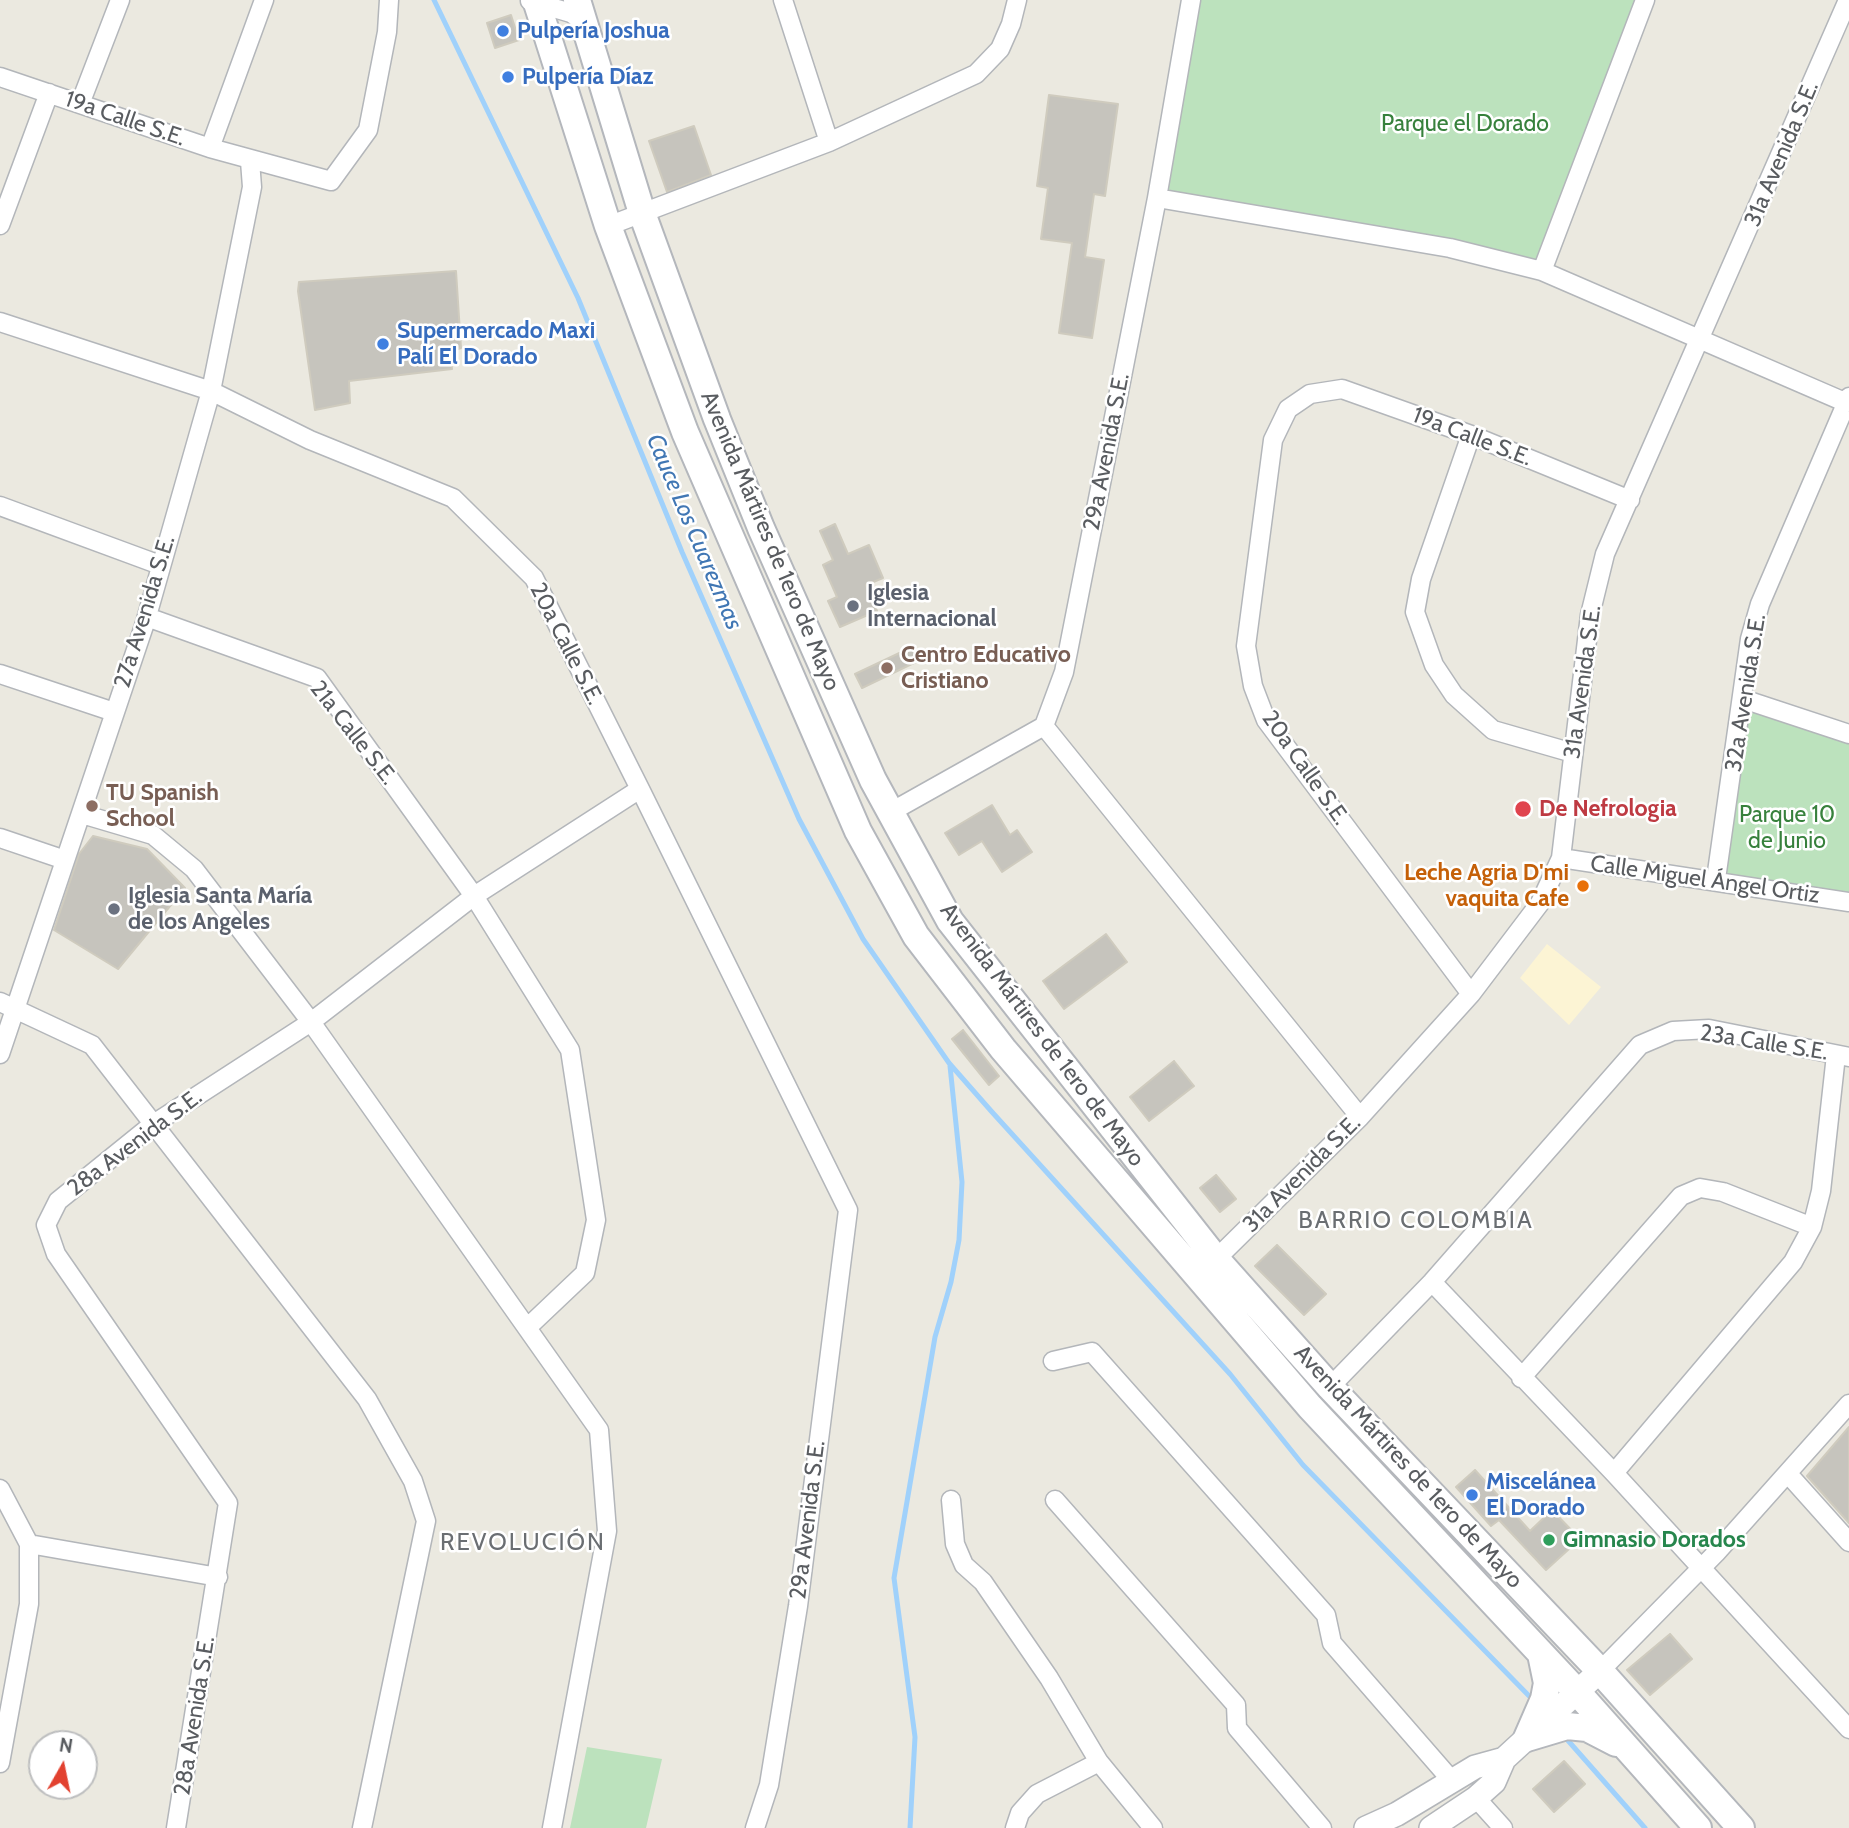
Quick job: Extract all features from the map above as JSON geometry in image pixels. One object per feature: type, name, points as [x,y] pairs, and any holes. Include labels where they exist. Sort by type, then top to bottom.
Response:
[{"type":"main road","name":"Avenida Mártires de 1ero de Mayo","points":[[533,1],[608,226],[685,432],[858,831],[916,936],[1003,1049],[1207,1268],[1330,1387],[1600,1671],[1741,1828]]},
{"type":"main road","name":"Avenida Mártires de 1ero de Mayo","points":[[581,12],[642,213],[717,419],[761,528],[889,813],[950,921],[1310,1407],[1578,1693],[1698,1828]]},
{"type":"main road","points":[[685,432],[717,419]]},
{"type":"main road","points":[[1541,1654],[1547,1683],[1547,1720],[1599,1733],[1626,1749]]},
{"type":"street","points":[[80,104],[120,0]]},
{"type":"street","points":[[210,148],[264,0]]},
{"type":"street","name":"19a Calle S.E.","points":[[0,77],[250,161],[309,173],[331,181],[368,130],[387,32],[389,0]]},
{"type":"street","points":[[783,0],[829,142]]},
{"type":"street","points":[[608,226],[829,142],[976,74],[1000,49],[1011,24],[1017,0]]},
{"type":"street","name":"29a Avenida S.E.","points":[[1044,726],[1064,672],[1157,198],[1191,0]]},
{"type":"street","points":[[1542,271],[1644,0]]},
{"type":"street","name":"31a Avenida S.E.","points":[[1207,1268],[1360,1117],[1471,994],[1540,903],[1561,858],[1590,615],[1605,554],[1849,0]]},
{"type":"street","points":[[533,1],[571,13],[581,12]]},
{"type":"street","points":[[0,225],[49,93]]},
{"type":"street","name":"27a Avenida S.E.","points":[[0,1054],[8,1004],[82,814],[147,617],[211,391],[252,187],[250,161]]},
{"type":"street","points":[[1157,198],[1450,248],[1542,271],[1848,400]]},
{"type":"street","name":"20a Calle S.E.","points":[[0,322],[211,391],[310,440],[453,498],[534,578],[848,1210]]},
{"type":"street","name":"19a Calle S.E.","points":[[1310,394],[1342,389],[1471,435],[1630,500]]},
{"type":"street","name":"20a Calle S.E.","points":[[1310,394],[1288,409],[1273,440],[1246,646],[1253,685],[1266,720],[1471,994]]},
{"type":"street","name":"32a Avenida S.E.","points":[[1716,879],[1750,639],[1760,604],[1848,400]]},
{"type":"street","points":[[1471,435],[1421,579],[1415,612],[1434,665],[1454,695],[1493,730],[1573,753]]},
{"type":"street","points":[[0,506],[160,565]]},
{"type":"street","name":"21a Calle S.E.","points":[[147,617],[317,678],[474,896],[570,1050],[596,1220],[585,1273],[528,1327]]},
{"type":"street","points":[[0,674],[114,712]]},
{"type":"street","points":[[1743,699],[1849,734]]},
{"type":"street","points":[[889,813],[1044,726],[1360,1117]]},
{"type":"street","name":"28a Avenida S.E.","points":[[176,1828],[228,1503],[56,1254],[46,1225],[58,1201],[152,1125],[311,1022],[474,896],[640,789]]},
{"type":"street","points":[[82,814],[153,835],[194,869],[311,1022],[599,1430],[607,1531],[552,1828]]},
{"type":"street","points":[[0,838],[65,860]]},
{"type":"street","name":"Calle Miguel Ángel Ortiz","points":[[1561,858],[1716,879],[1849,902]]},
{"type":"street","points":[[8,1004],[92,1045],[367,1399],[413,1481],[426,1521],[362,1828]]},
{"type":"street","name":"23a Calle S.E.","points":[[1432,1282],[1640,1045],[1673,1031],[1709,1030],[1842,1056]]},
{"type":"street","points":[[1614,1473],[1793,1262],[1812,1227],[1821,1191],[1842,1056]]},
{"type":"street","points":[[1521,1378],[1681,1196],[1700,1188],[1723,1192],[1812,1227]]},
{"type":"street","name":"29a Avenida S.E.","points":[[755,1828],[769,1785],[798,1606],[848,1210]]},
{"type":"street","points":[[1330,1387],[1432,1282],[1614,1473],[1849,1729]]},
{"type":"street","points":[[1053,1361],[1092,1352],[1326,1615],[1332,1643],[1453,1783]]},
{"type":"street","points":[[1431,1828],[1476,1798],[1494,1782],[1504,1759],[1600,1671],[1789,1475],[1849,1404]]},
{"type":"street","points":[[1789,1475],[1849,1542]]},
{"type":"street","points":[[0,1489],[29,1544],[29,1604],[0,1763]]},
{"type":"street","points":[[951,1500],[955,1544],[964,1565],[990,1593],[1049,1678],[1099,1762],[1153,1828]]},
{"type":"street","points":[[1055,1500],[1236,1705],[1237,1728],[1322,1828]]},
{"type":"street","points":[[29,1544],[218,1577]]},
{"type":"street","points":[[1366,1828],[1453,1783],[1475,1767],[1504,1759]]},
{"type":"street","points":[[1015,1828],[1020,1813],[1037,1794],[1099,1762]]},
{"type":"street","points":[[1476,1798],[1503,1828]]},
{"type":"shaded area","points":[[1547,944],[1601,987],[1569,1025],[1520,978]]},
{"type":"green space","name":"Parque el Dorado","points":[[1191,0],[1645,0],[1542,271],[1157,198]]},
{"type":"green space","name":"Parque 10 de Junio","points":[[1743,699],[1849,734],[1849,902],[1716,879]]},
{"type":"green space","points":[[587,1747],[662,1759],[646,1828],[570,1828]]},
{"type":"building","name":"Pulpería Joshua","points":[[511,15],[519,40],[495,48],[487,23]]},
{"type":"building","points":[[1049,95],[1118,104],[1105,196],[1094,194],[1085,257],[1104,260],[1092,338],[1059,333],[1072,243],[1041,239],[1048,188],[1037,186]]},
{"type":"building","points":[[694,126],[711,175],[667,192],[649,141]]},
{"type":"building","name":"Supermercado Maxi Palí El Dorado","points":[[456,271],[461,348],[450,352],[452,369],[349,381],[350,403],[315,410],[298,291],[299,282]]},
{"type":"building","points":[[835,524],[848,554],[869,545],[883,578],[866,585],[877,611],[840,627],[828,601],[837,597],[823,565],[833,560],[820,531]]},
{"type":"building","name":"Centro Educativo Cristiano","points":[[912,647],[918,661],[862,688],[855,674]]},
{"type":"building","points":[[992,805],[1010,835],[1017,830],[1032,852],[1002,872],[982,841],[959,855],[945,833]]},
{"type":"building","name":"Iglesia Santa María de los Angeles","points":[[93,836],[147,849],[185,888],[118,969],[54,930],[79,854]]},
{"type":"building","points":[[1106,934],[1127,962],[1064,1009],[1043,981]]},
{"type":"building","points":[[963,1030],[999,1076],[989,1085],[952,1039]]},
{"type":"building","points":[[1174,1061],[1194,1086],[1149,1121],[1130,1097]]},
{"type":"building","points":[[1216,1175],[1236,1199],[1220,1212],[1200,1188]]},
{"type":"building","points":[[1277,1245],[1326,1294],[1304,1315],[1255,1266]]},
{"type":"building","points":[[1849,1427],[1849,1523],[1807,1476]]},
{"type":"building","points":[[1475,1470],[1530,1531],[1552,1510],[1580,1539],[1546,1570],[1499,1520],[1491,1526],[1456,1487]]},
{"type":"building","points":[[1670,1634],[1692,1659],[1650,1695],[1627,1670]]},
{"type":"building","points":[[1564,1761],[1585,1784],[1554,1812],[1533,1789]]},
{"type":"waterway","name":"Cauce Los Cuarezmas","points":[[434,0],[578,298],[682,552],[799,819],[863,939],[949,1063],[992,1112],[1230,1374],[1303,1465],[1535,1702]]},
{"type":"waterway","points":[[910,1828],[915,1737],[894,1578],[935,1337],[951,1282],[959,1240],[962,1182],[950,1066]]},
{"type":"waterway","points":[[1564,1736],[1645,1828]]},
{"type":"place","name":"Pulpería Joshua","points":[[503,31]]},
{"type":"place","name":"Pulpería Díaz","points":[[508,77]]},
{"type":"place","name":"Supermercado Maxi Palí El Dorado","points":[[383,344]]},
{"type":"place","name":"Iglesia Internacional","points":[[853,606]]},
{"type":"place","name":"Centro Educativo Cristiano","points":[[887,668]]},
{"type":"place","name":"TU Spanish School","points":[[92,806]]},
{"type":"place","name":"De Nefrologia","points":[[1523,809]]},
{"type":"place","name":"Leche Agria D'mi vaquita Cafe","points":[[1583,886]]},
{"type":"place","name":"Iglesia Santa María de los Angeles","points":[[114,909]]},
{"type":"place","name":"Miscelánea El Dorado","points":[[1472,1495]]},
{"type":"place","name":"Gimnasio Dorados","points":[[1549,1540]]},
{"type":"district","name":"BARRIO COLOMBIA","points":[[1416,1221]]},
{"type":"district","name":"REVOLUCIÓN","points":[[523,1543]]}]
